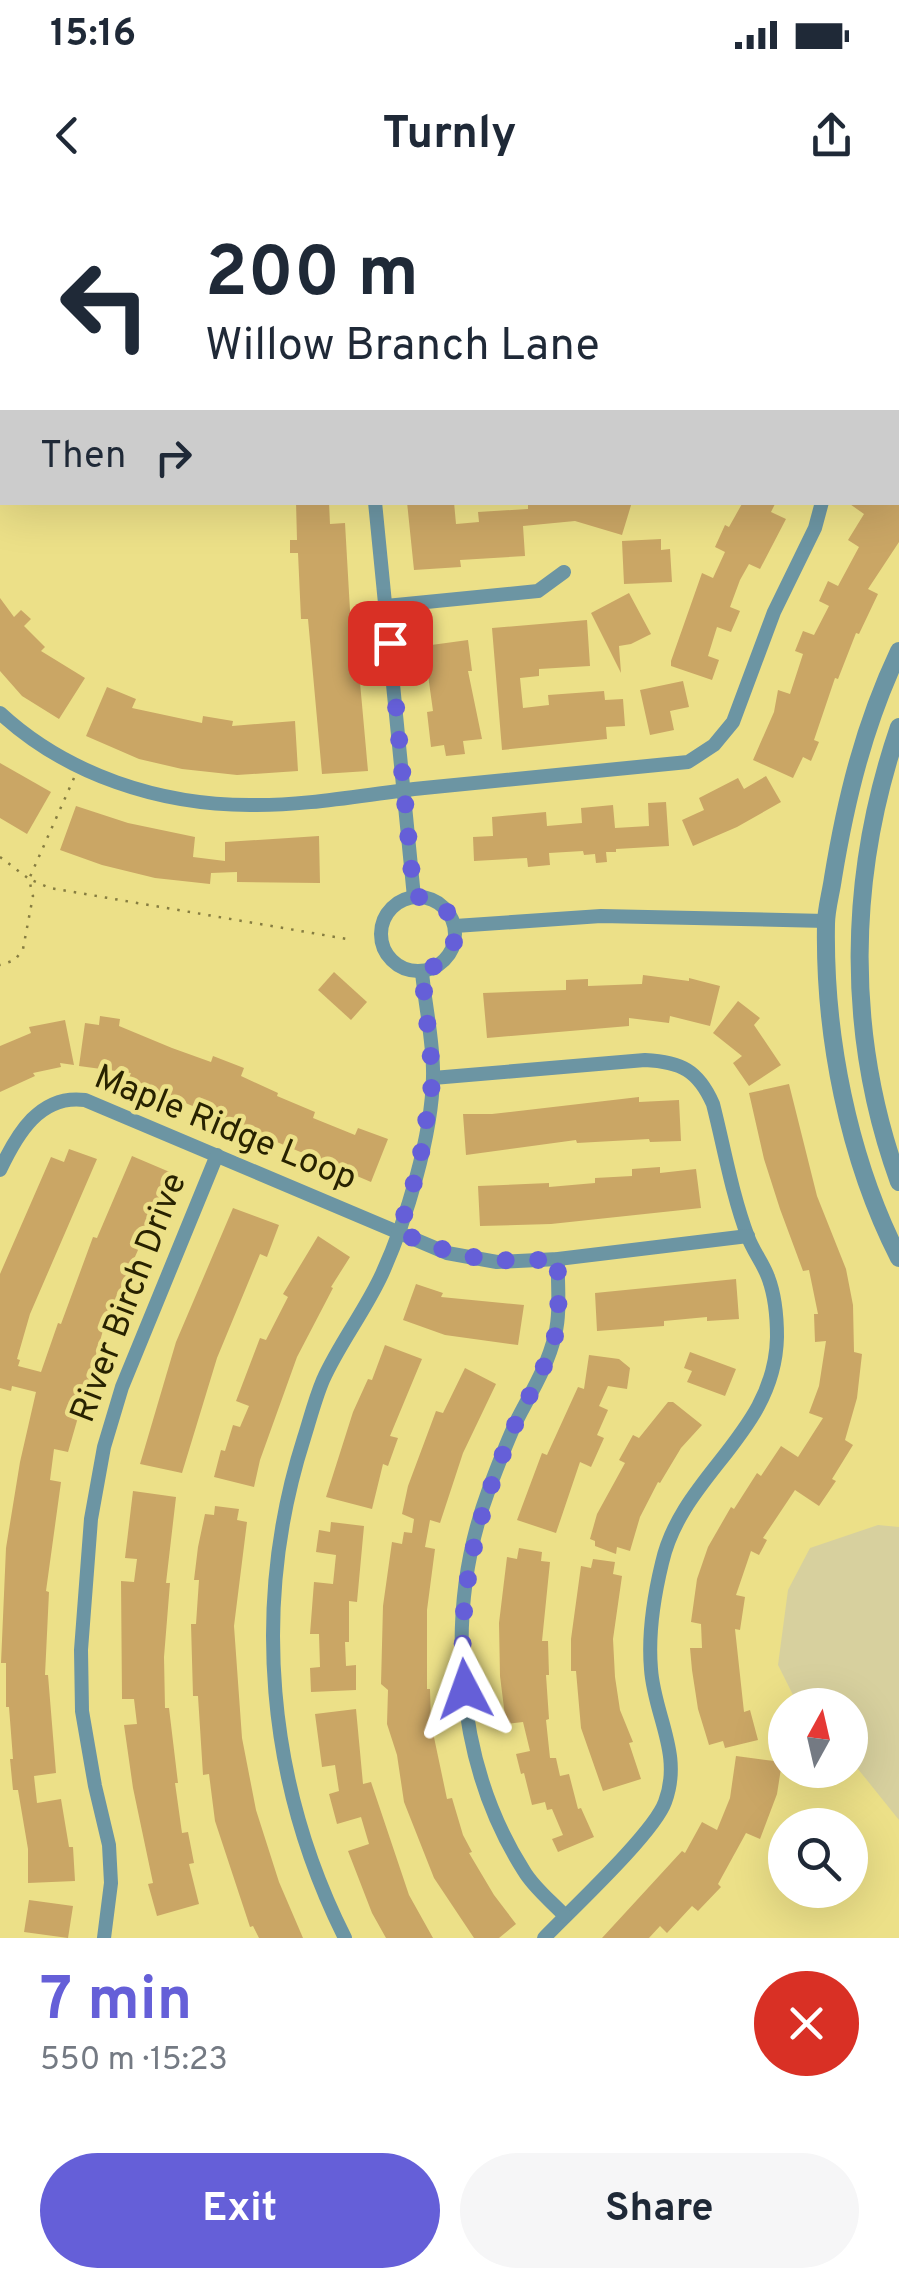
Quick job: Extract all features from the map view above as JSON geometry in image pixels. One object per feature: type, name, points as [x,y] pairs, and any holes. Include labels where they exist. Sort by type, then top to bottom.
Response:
[{"type":"street","points":[[376,505],[414,896]]},
{"type":"street","points":[[0,713],[27,738],[77,767],[173,799],[251,805],[688,762],[714,746],[733,722],[774,612],[816,528],[821,505]]},
{"type":"street","points":[[386,606],[538,591],[564,572]]},
{"type":"street","points":[[899,652],[870,721],[847,794],[826,922],[833,1037],[850,1124],[876,1206],[899,1258]]},
{"type":"street","points":[[899,727],[875,810],[860,921],[860,1004],[869,1075],[899,1182]]},
{"type":"street","points":[[414,896],[444,907],[455,926],[454,945],[448,956],[439,966],[422,972],[393,963],[385,954],[380,936],[384,916],[397,902],[414,896]]},
{"type":"street","points":[[455,926],[601,916],[860,921]]},
{"type":"street","points":[[345,1938],[298,1824],[279,1730],[271,1643],[276,1574],[291,1483],[323,1380],[381,1276],[419,1166],[433,1078],[422,972]]},
{"type":"street","points":[[433,1078],[645,1060],[671,1062],[688,1070],[705,1086],[713,1104],[748,1236],[769,1278],[776,1312],[777,1340],[770,1387],[741,1435],[690,1497],[662,1559],[650,1670],[669,1739],[672,1774],[665,1806],[544,1938]]},
{"type":"street","name":"Maple Ridge Loop","points":[[0,1170],[15,1138],[39,1111],[67,1098],[85,1100],[447,1253],[496,1262],[558,1259],[748,1236]]},
{"type":"street","name":"River Birch Drive","points":[[104,1938],[111,1883],[109,1845],[82,1711],[81,1650],[91,1519],[104,1447],[122,1387],[217,1155]]},
{"type":"street","points":[[558,1259],[556,1331],[544,1370],[516,1422],[487,1493],[466,1579],[461,1651],[469,1728],[489,1804],[525,1874],[565,1916]]},
{"type":"path","points":[[0,965],[15,960],[22,948],[34,896],[29,878],[77,767]]},
{"type":"path","points":[[0,857],[50,888],[353,940]]},
{"type":"shaded area","points":[[878,1525],[899,1527],[899,1820],[868,1781],[868,1688],[790,1688],[778,1665],[788,1590],[810,1548]]},
{"type":"building","points":[[296,505],[329,505],[330,524],[345,523],[351,628],[355,627],[368,771],[322,774],[308,619],[301,619],[298,553],[290,553],[290,540],[297,540]]},
{"type":"building","points":[[407,505],[454,505],[456,524],[479,522],[478,512],[528,509],[528,505],[631,505],[622,535],[575,521],[523,526],[525,556],[460,560],[461,567],[414,570]]},
{"type":"building","points":[[741,505],[774,505],[771,512],[786,519],[760,569],[749,564],[740,580],[730,607],[740,611],[731,632],[717,627],[708,656],[719,660],[712,680],[671,666],[671,661],[702,573],[713,578],[725,552],[715,547],[725,525],[729,527]]},
{"type":"building","points":[[851,505],[899,505],[899,542],[868,589],[878,594],[859,634],[856,633],[838,679],[835,678],[811,761],[803,757],[793,778],[753,760],[774,712],[778,690],[790,694],[803,654],[795,651],[803,631],[814,635],[829,606],[819,601],[828,581],[838,586],[859,547],[848,540],[864,514]]},
{"type":"building","points":[[661,539],[661,550],[670,549],[672,582],[624,584],[622,541]]},
{"type":"building","points":[[629,593],[651,634],[619,646],[621,673],[591,613]]},
{"type":"building","points":[[0,598],[14,617],[21,610],[31,619],[24,626],[45,647],[41,651],[85,678],[59,719],[22,696],[0,671]]},
{"type":"building","points":[[587,620],[590,666],[539,669],[539,676],[520,678],[523,708],[549,705],[548,695],[604,691],[605,700],[623,699],[625,726],[606,727],[607,739],[502,750],[492,628]]},
{"type":"building","points":[[468,640],[472,671],[468,671],[482,739],[463,741],[465,754],[446,756],[444,745],[431,747],[427,712],[433,711],[424,646]]},
{"type":"building","points":[[683,681],[689,707],[670,711],[674,730],[650,735],[640,690]]},
{"type":"building","points":[[107,687],[136,699],[132,708],[202,723],[203,716],[233,721],[232,726],[295,721],[298,771],[237,775],[182,769],[139,759],[86,736]]},
{"type":"building","points":[[0,763],[51,792],[27,834],[0,818]]},
{"type":"building","points":[[766,776],[781,802],[693,846],[682,820],[704,810],[699,798],[738,778],[744,789]]},
{"type":"building","points":[[666,802],[669,846],[616,849],[606,852],[607,862],[596,863],[595,854],[584,855],[583,851],[549,853],[550,865],[528,867],[527,858],[474,861],[473,837],[493,836],[492,817],[546,812],[547,826],[582,823],[581,808],[613,805],[615,828],[649,826],[648,803]]},
{"type":"building","points":[[76,806],[128,823],[195,837],[193,857],[225,861],[225,842],[319,836],[320,883],[237,882],[237,872],[211,873],[210,884],[155,878],[102,865],[60,850]]},
{"type":"building","points":[[334,972],[367,1002],[351,1020],[318,990]]},
{"type":"building","points":[[643,975],[689,978],[720,986],[710,1026],[670,1016],[669,1023],[629,1018],[629,1026],[487,1038],[483,993],[566,990],[566,980],[588,979],[588,986],[642,984]]},
{"type":"building","points":[[738,1001],[760,1018],[754,1025],[781,1065],[749,1086],[733,1063],[742,1056],[713,1033]]},
{"type":"building","points":[[100,1016],[120,1019],[119,1026],[172,1048],[211,1062],[213,1056],[244,1068],[241,1076],[315,1112],[313,1118],[355,1135],[358,1128],[388,1139],[371,1182],[155,1090],[129,1078],[131,1073],[79,1066],[85,1023],[99,1025]]},
{"type":"building","points":[[65,1020],[74,1065],[60,1063],[61,1067],[33,1073],[35,1076],[0,1092],[0,1046],[31,1033],[29,1027]]},
{"type":"building","points":[[789,1084],[817,1196],[846,1269],[853,1305],[854,1352],[862,1354],[857,1398],[845,1440],[853,1445],[832,1479],[836,1481],[819,1506],[795,1490],[763,1538],[767,1540],[759,1555],[751,1551],[736,1595],[745,1597],[740,1630],[735,1629],[744,1712],[750,1710],[758,1740],[725,1748],[723,1741],[709,1745],[698,1709],[690,1648],[702,1648],[701,1624],[691,1622],[697,1579],[708,1547],[757,1473],[761,1476],[781,1446],[798,1457],[823,1418],[809,1413],[819,1386],[826,1341],[815,1342],[814,1314],[818,1314],[809,1270],[803,1271],[780,1209],[749,1093]]},
{"type":"building","points":[[639,1097],[639,1102],[679,1100],[681,1141],[576,1140],[466,1155],[463,1114]]},
{"type":"building","points":[[69,1149],[97,1159],[30,1314],[17,1359],[18,1366],[41,1372],[93,1237],[97,1238],[132,1156],[172,1173],[104,1327],[68,1452],[54,1449],[50,1480],[61,1482],[46,1591],[49,1592],[45,1675],[56,1773],[34,1776],[37,1803],[61,1799],[69,1847],[73,1847],[75,1881],[28,1883],[28,1849],[18,1790],[13,1790],[6,1663],[1,1663],[6,1548],[36,1392],[12,1386],[11,1391],[0,1388],[0,1274],[51,1157],[64,1162]]},
{"type":"building","points":[[660,1167],[660,1173],[696,1169],[701,1208],[551,1224],[480,1226],[478,1186],[595,1183],[595,1178],[632,1176],[632,1169]]},
{"type":"building","points":[[233,1208],[279,1225],[267,1257],[260,1254],[217,1358],[182,1473],[140,1464],[176,1342]]},
{"type":"building","points":[[318,1236],[350,1257],[297,1357],[254,1487],[214,1477],[233,1425],[240,1427],[249,1406],[236,1401],[260,1338],[266,1340],[288,1297],[283,1294]]},
{"type":"building","points":[[736,1279],[739,1319],[707,1321],[707,1317],[664,1321],[664,1326],[597,1331],[595,1293]]},
{"type":"building","points":[[416,1284],[443,1293],[441,1297],[524,1305],[518,1345],[445,1335],[403,1320]]},
{"type":"building","points":[[385,1345],[422,1359],[390,1436],[398,1438],[388,1466],[383,1464],[372,1509],[326,1497],[353,1412],[368,1379],[372,1380]]},
{"type":"building","points":[[690,1352],[736,1369],[725,1396],[687,1382],[692,1371],[684,1368]]},
{"type":"building","points":[[589,1355],[619,1359],[630,1368],[627,1389],[608,1386],[599,1406],[608,1410],[597,1435],[604,1438],[591,1467],[580,1462],[556,1533],[517,1520],[542,1453],[547,1455],[578,1387],[584,1389]]},
{"type":"building","points":[[465,1368],[496,1384],[463,1453],[440,1523],[430,1520],[425,1547],[435,1549],[427,1610],[427,1689],[447,1799],[452,1798],[472,1852],[469,1853],[516,1924],[499,1938],[474,1938],[434,1878],[404,1802],[397,1755],[387,1724],[388,1690],[381,1684],[383,1606],[392,1542],[402,1544],[404,1532],[412,1533],[414,1519],[402,1514],[408,1486],[436,1411],[443,1413]]},
{"type":"building","points":[[668,1402],[702,1425],[658,1482],[640,1517],[630,1551],[617,1547],[616,1554],[595,1546],[590,1539],[597,1514],[625,1463],[619,1460],[633,1435],[639,1438]]},
{"type":"building","points":[[133,1491],[176,1497],[166,1583],[170,1583],[164,1657],[165,1708],[169,1708],[182,1833],[188,1832],[194,1863],[189,1864],[199,1904],[157,1916],[148,1884],[153,1883],[124,1725],[137,1724],[134,1699],[122,1699],[121,1581],[134,1582],[137,1559],[125,1558]]},
{"type":"building","points":[[215,1506],[239,1509],[237,1520],[247,1522],[234,1626],[242,1738],[256,1810],[279,1882],[303,1938],[259,1938],[250,1927],[215,1821],[209,1774],[203,1775],[198,1696],[193,1696],[191,1624],[196,1624],[199,1580],[194,1580],[198,1547],[205,1514],[214,1515]]},
{"type":"building","points":[[331,1522],[364,1526],[357,1602],[349,1601],[349,1642],[345,1642],[346,1666],[356,1665],[356,1690],[311,1692],[310,1668],[320,1667],[319,1634],[310,1634],[314,1582],[333,1584],[336,1555],[316,1552],[319,1530],[330,1532]]},
{"type":"building","points":[[519,1548],[542,1552],[541,1561],[550,1562],[542,1641],[548,1641],[546,1720],[550,1758],[556,1758],[560,1776],[569,1774],[578,1809],[581,1808],[594,1837],[558,1852],[552,1839],[563,1835],[552,1809],[547,1810],[545,1802],[532,1805],[524,1773],[521,1774],[516,1754],[530,1751],[523,1722],[506,1724],[499,1623],[507,1557],[517,1559]]},
{"type":"building","points":[[593,1559],[615,1562],[613,1574],[622,1576],[613,1639],[615,1677],[620,1710],[633,1742],[629,1743],[641,1779],[603,1791],[581,1728],[576,1671],[571,1671],[571,1639],[581,1566],[591,1568]]},
{"type":"building","points":[[356,1709],[363,1784],[371,1782],[409,1895],[433,1938],[386,1938],[348,1851],[369,1844],[361,1817],[337,1824],[329,1794],[339,1791],[335,1765],[322,1767],[315,1714]]},
{"type":"building","points":[[736,1756],[768,1760],[768,1788],[778,1788],[777,1794],[772,1808],[768,1808],[760,1839],[746,1833],[718,1884],[721,1887],[698,1911],[692,1906],[667,1933],[660,1926],[649,1938],[602,1938],[682,1851],[685,1853],[702,1822],[717,1830],[730,1798]]},
{"type":"building","points":[[29,1900],[73,1906],[68,1938],[24,1932]]},
{"type":"route","points":[[390,643],[414,896],[444,907],[455,926],[454,945],[448,956],[439,966],[422,972],[433,1078],[419,1166],[399,1232],[447,1253],[496,1262],[558,1259],[556,1331],[544,1370],[516,1422],[487,1493],[466,1579],[461,1651],[465,1689]]}]
